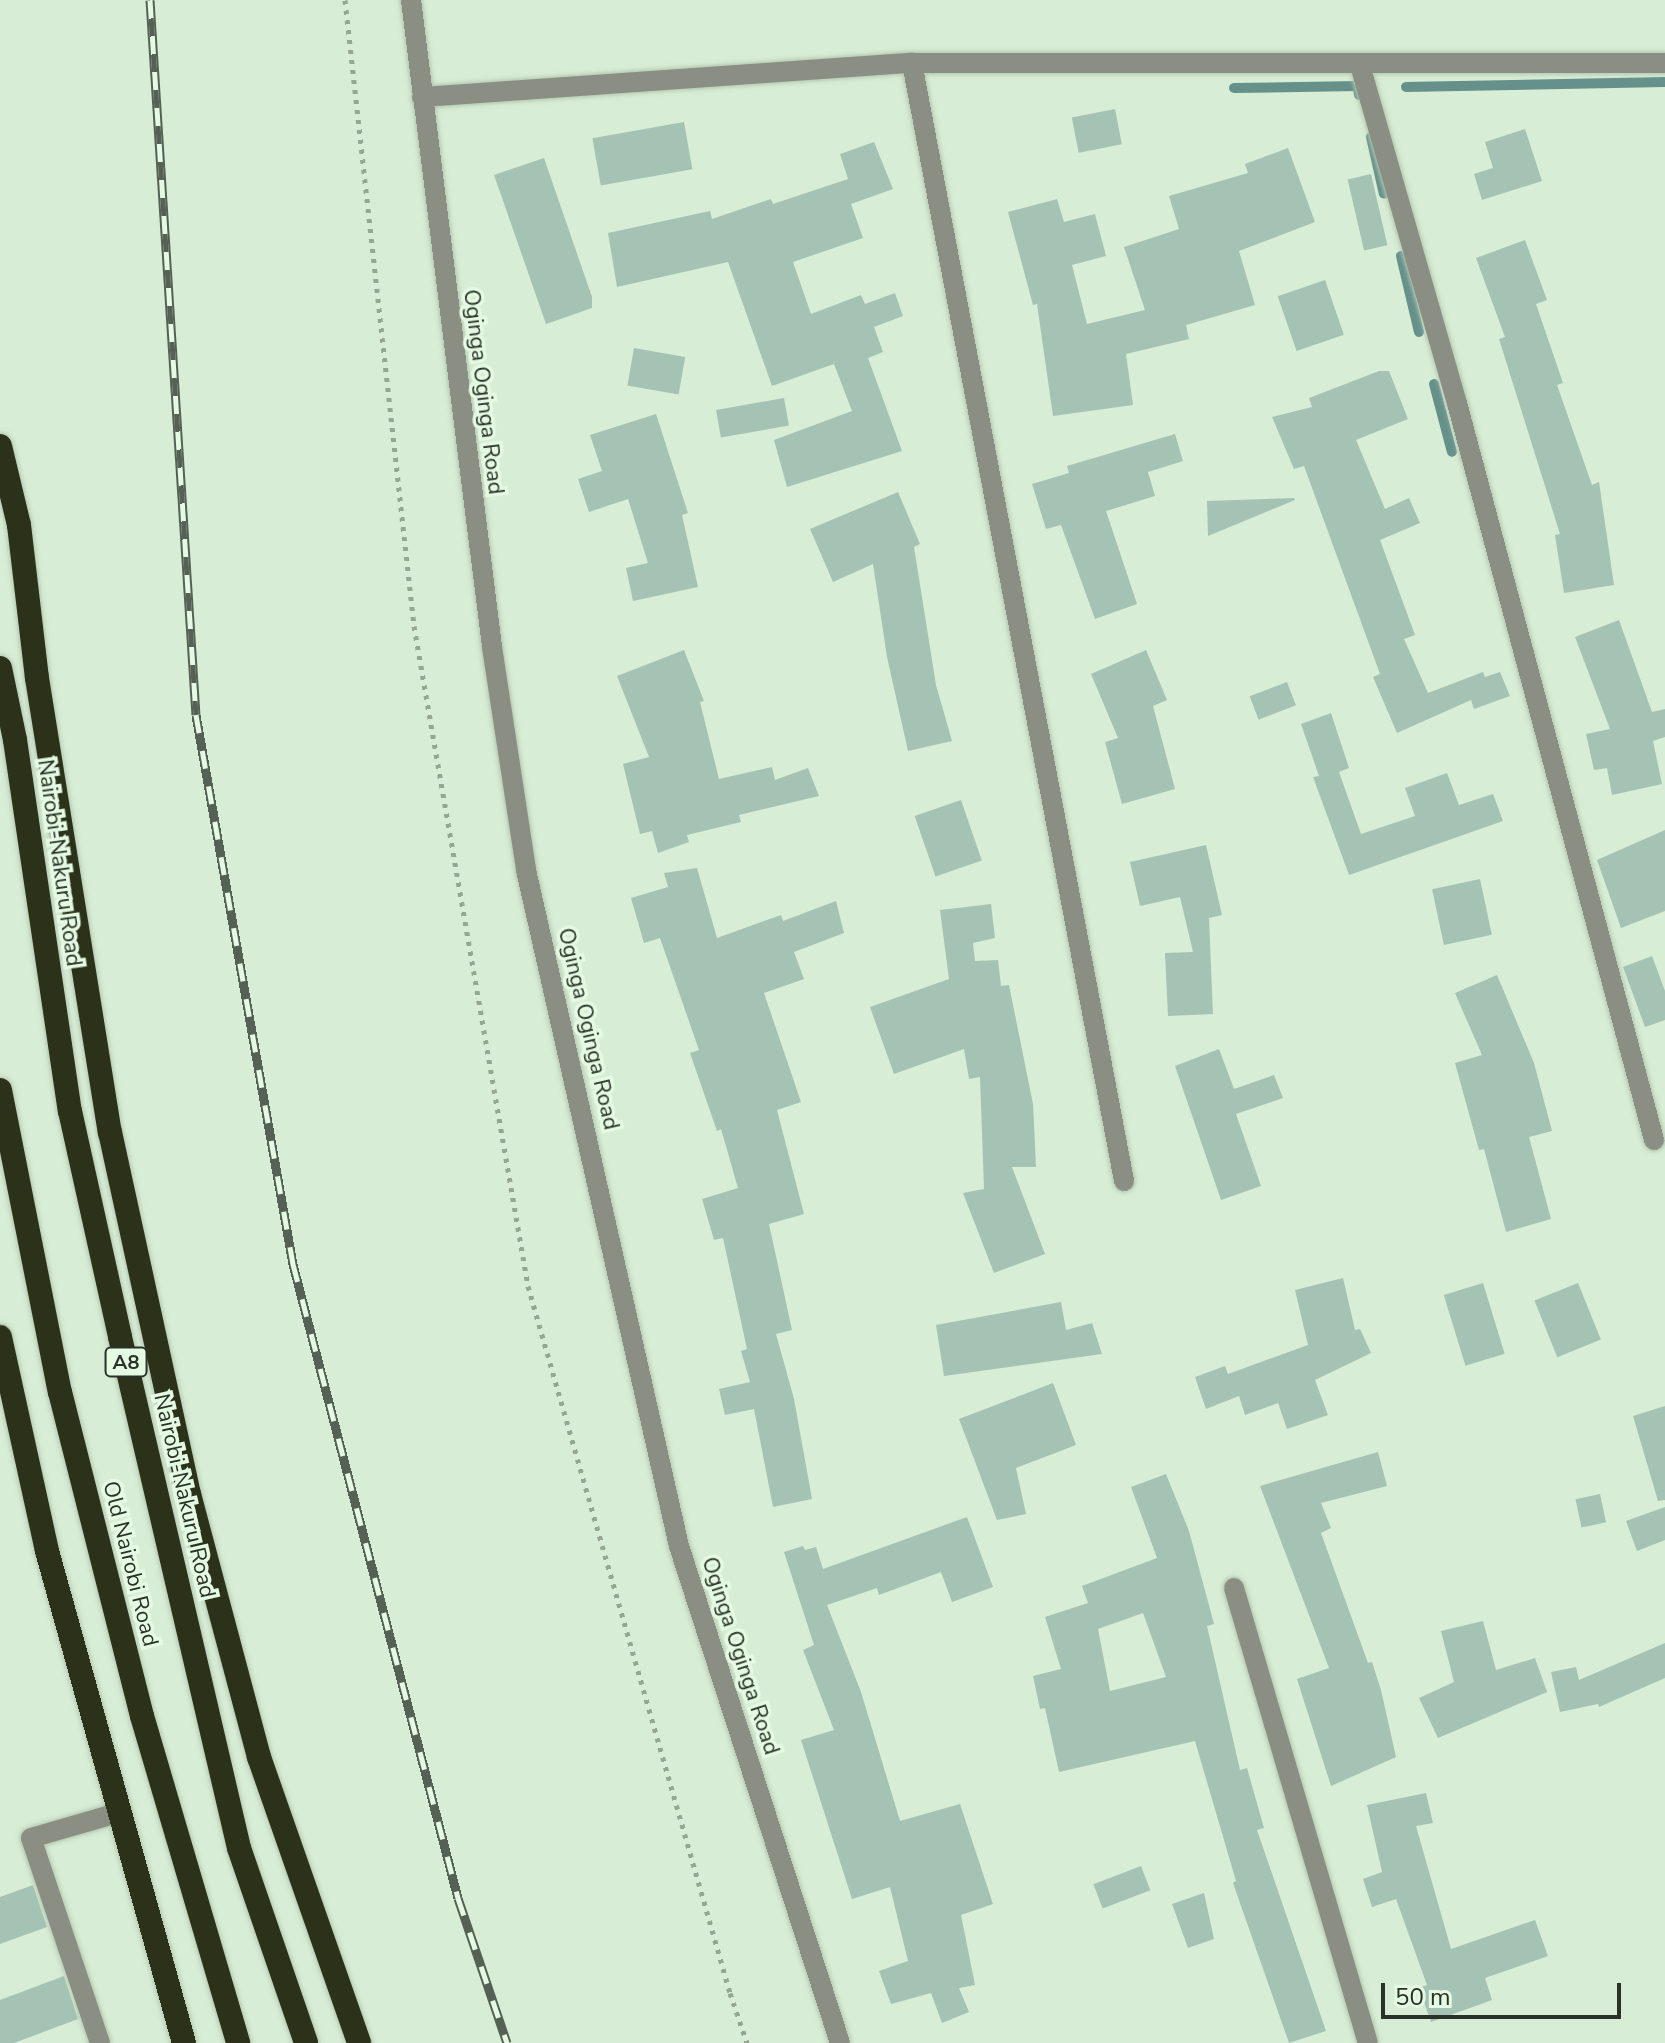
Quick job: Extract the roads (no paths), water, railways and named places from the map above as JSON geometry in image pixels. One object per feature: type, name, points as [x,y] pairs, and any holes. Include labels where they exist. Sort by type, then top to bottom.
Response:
[{"type":"highway","points":[[0,446],[19,525],[37,678],[110,1132],[189,1494],[259,1757],[359,2043]]},
{"type":"highway","name":"Nairobi-Nakuru Road","points":[[0,668],[15,740],[70,1111],[120,1337],[239,1848],[306,2043]]},
{"type":"highway","name":"Old Nairobi Road","points":[[0,1090],[64,1407],[142,1716],[238,2043]]},
{"type":"highway","points":[[0,1337],[47,1551],[184,2043]]},
{"type":"street","name":"Oginga Oginga Road","points":[[411,0],[492,647],[526,870],[679,1546],[840,2043]]},
{"type":"street","points":[[912,63],[1124,1181]]},
{"type":"street","points":[[422,97],[912,63],[1665,63]]},
{"type":"street","points":[[1360,65],[1457,403],[1654,1140]]},
{"type":"street","points":[[1234,1588],[1368,2043]]},
{"type":"street","points":[[100,2043],[31,1838],[121,1812]]},
{"type":"waterway","points":[[1406,87],[1665,82]]},
{"type":"waterway","points":[[1234,88],[1358,86],[1359,95]]},
{"type":"waterway","points":[[1371,137],[1384,194]]},
{"type":"waterway","points":[[1401,256],[1419,332]]},
{"type":"waterway","points":[[1434,384],[1452,452]]},
{"type":"railway","points":[[150,0],[196,715],[293,1264],[458,1898],[507,2043]]}]
